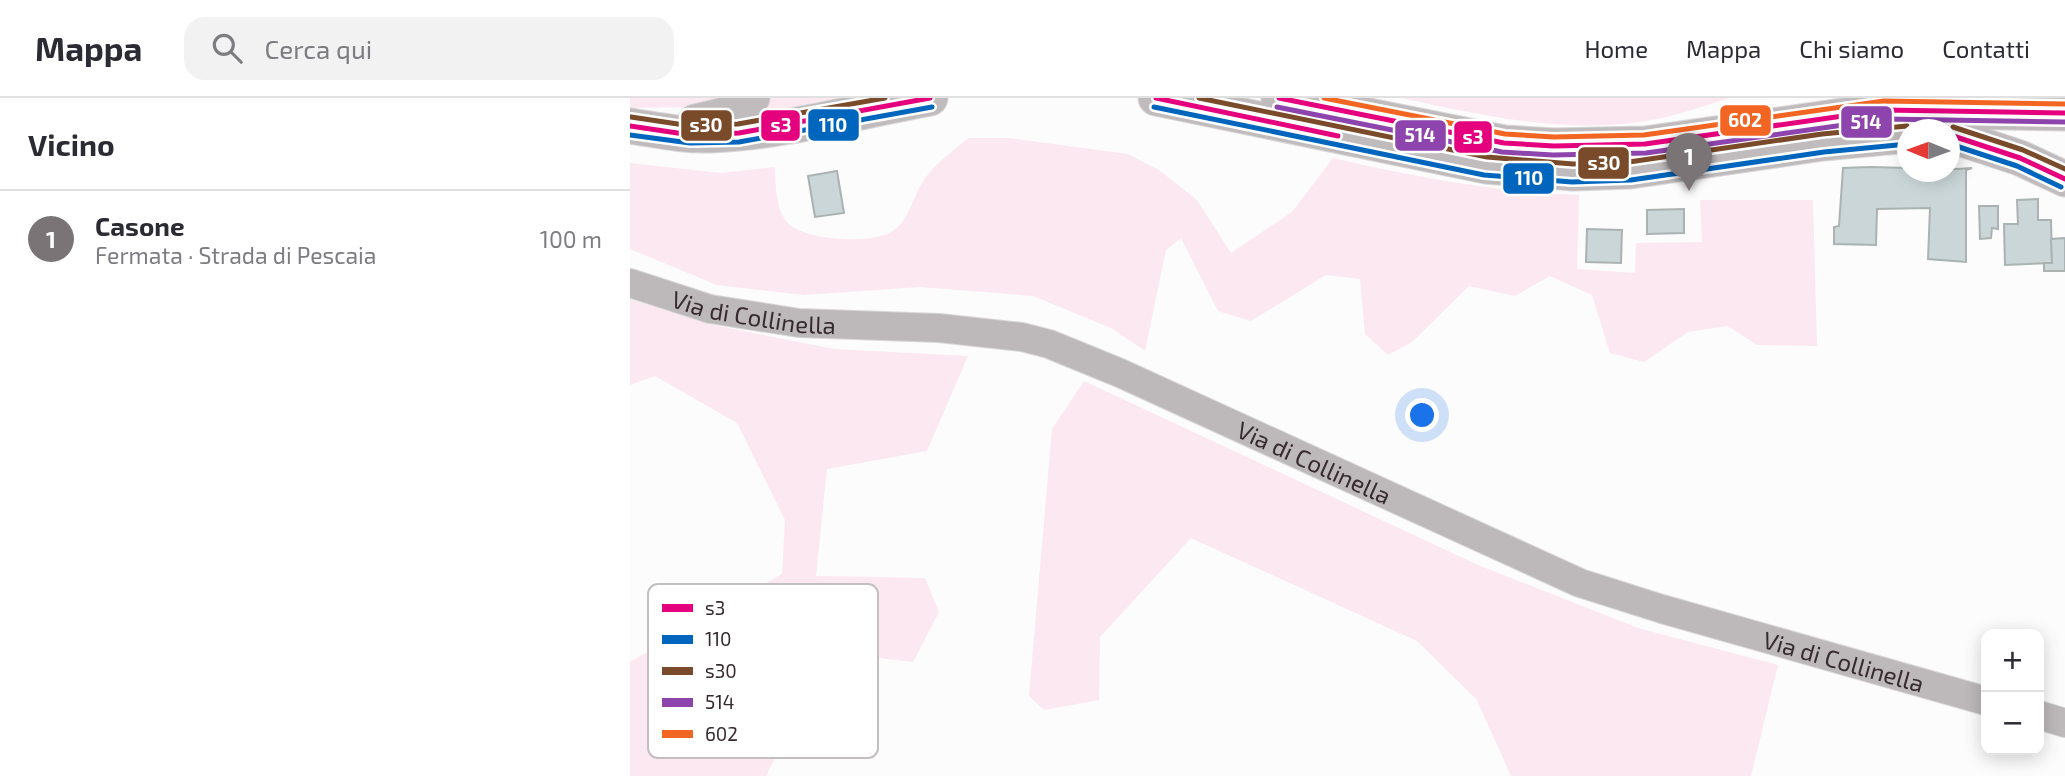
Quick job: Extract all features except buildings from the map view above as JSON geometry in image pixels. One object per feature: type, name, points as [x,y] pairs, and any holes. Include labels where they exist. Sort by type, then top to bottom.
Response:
[{"type":"main road","points":[[668,132],[725,115],[752,98]]},
{"type":"main road","points":[[630,126],[711,135],[759,130],[930,98]]},
{"type":"main road","points":[[1156,98],[1486,166],[1541,172],[1630,171],[1823,143],[1897,136]]},
{"type":"main road","points":[[1279,98],[1490,140],[1554,146],[1666,142],[1885,110],[2065,113]]},
{"type":"main road","points":[[1960,138],[2020,158],[2065,179]]},
{"type":"street","name":"Via di Collinella","points":[[630,283],[710,309],[799,323],[983,331],[1049,344],[1580,583],[1639,603],[1981,700]]},
{"type":"street","points":[[2044,717],[2065,723]]},
{"type":"shaded area","points":[[630,98],[735,98],[709,107],[630,108]]},
{"type":"shaded area","points":[[759,98],[853,98],[759,113]]},
{"type":"shaded area","points":[[1401,98],[1730,98],[1657,119],[1625,124],[1561,125],[1497,117]]},
{"type":"shaded area","points":[[968,138],[1008,138],[1128,154],[1159,170],[1197,200],[1231,253],[1292,212],[1333,158],[1455,183],[1579,195],[1577,269],[1635,273],[1636,243],[1702,242],[1700,200],[1813,200],[1817,346],[1757,345],[1728,326],[1688,332],[1644,362],[1610,353],[1592,295],[1550,276],[1515,296],[1469,286],[1412,342],[1388,355],[1365,334],[1360,279],[1326,275],[1251,321],[1218,311],[1181,238],[1166,250],[1145,351],[1111,328],[1033,296],[920,287],[804,295],[717,285],[630,249],[630,163],[721,173],[775,167],[778,204],[788,223],[808,234],[823,237],[869,238],[882,236],[897,228],[926,176]]},
{"type":"shaded area","points":[[630,299],[713,325],[834,349],[968,356],[927,451],[827,469],[816,576],[925,578],[939,612],[913,662],[878,658],[878,584],[765,584],[782,574],[785,520],[737,423],[655,376],[630,385]]},
{"type":"shaded area","points":[[1084,381],[1478,565],[1638,628],[1778,665],[1751,776],[1511,776],[1477,700],[1417,641],[1191,538],[1100,637],[1099,700],[1044,710],[1029,696],[1052,429]]},
{"type":"shaded area","points":[[648,652],[648,758],[775,758],[766,776],[630,776],[630,662]]},
{"type":"transit line","name":"s30","points":[[631,117],[691,126],[738,124],[885,98]]},
{"type":"transit line","name":"s3","points":[[630,126],[691,135],[739,133],[930,98]]},
{"type":"transit line","name":"s3","points":[[1156,98],[1338,136]]},
{"type":"transit line","name":"s30","points":[[1199,98],[1487,157],[1573,164],[1629,162],[1822,134],[1897,127]]},
{"type":"transit line","name":"s3","points":[[1279,98],[1504,143],[1554,146],[1645,144],[1885,110],[2065,113]]},
{"type":"transit line","name":"602","points":[[1324,98],[1505,134],[1554,137],[1644,135],[1884,101],[2065,104]]},
{"type":"transit line","name":"110","points":[[630,135],[690,143],[739,142],[932,107]]},
{"type":"transit line","name":"110","points":[[1154,107],[1484,175],[1572,182],[1631,180],[1824,152],[1897,145]]},
{"type":"transit line","name":"514","points":[[1277,107],[1502,152],[1553,155],[1646,153],[1886,119],[2065,122]]},
{"type":"transit line","name":"s30","points":[[1960,129],[2023,150],[2065,169]]},
{"type":"transit line","name":"s3","points":[[1960,138],[2020,158],[2065,179]]},
{"type":"transit line","name":"110","points":[[1960,147],[2017,166],[2061,187]]},
{"type":"place","name":"Casone","points":[[1689,191]]}]
